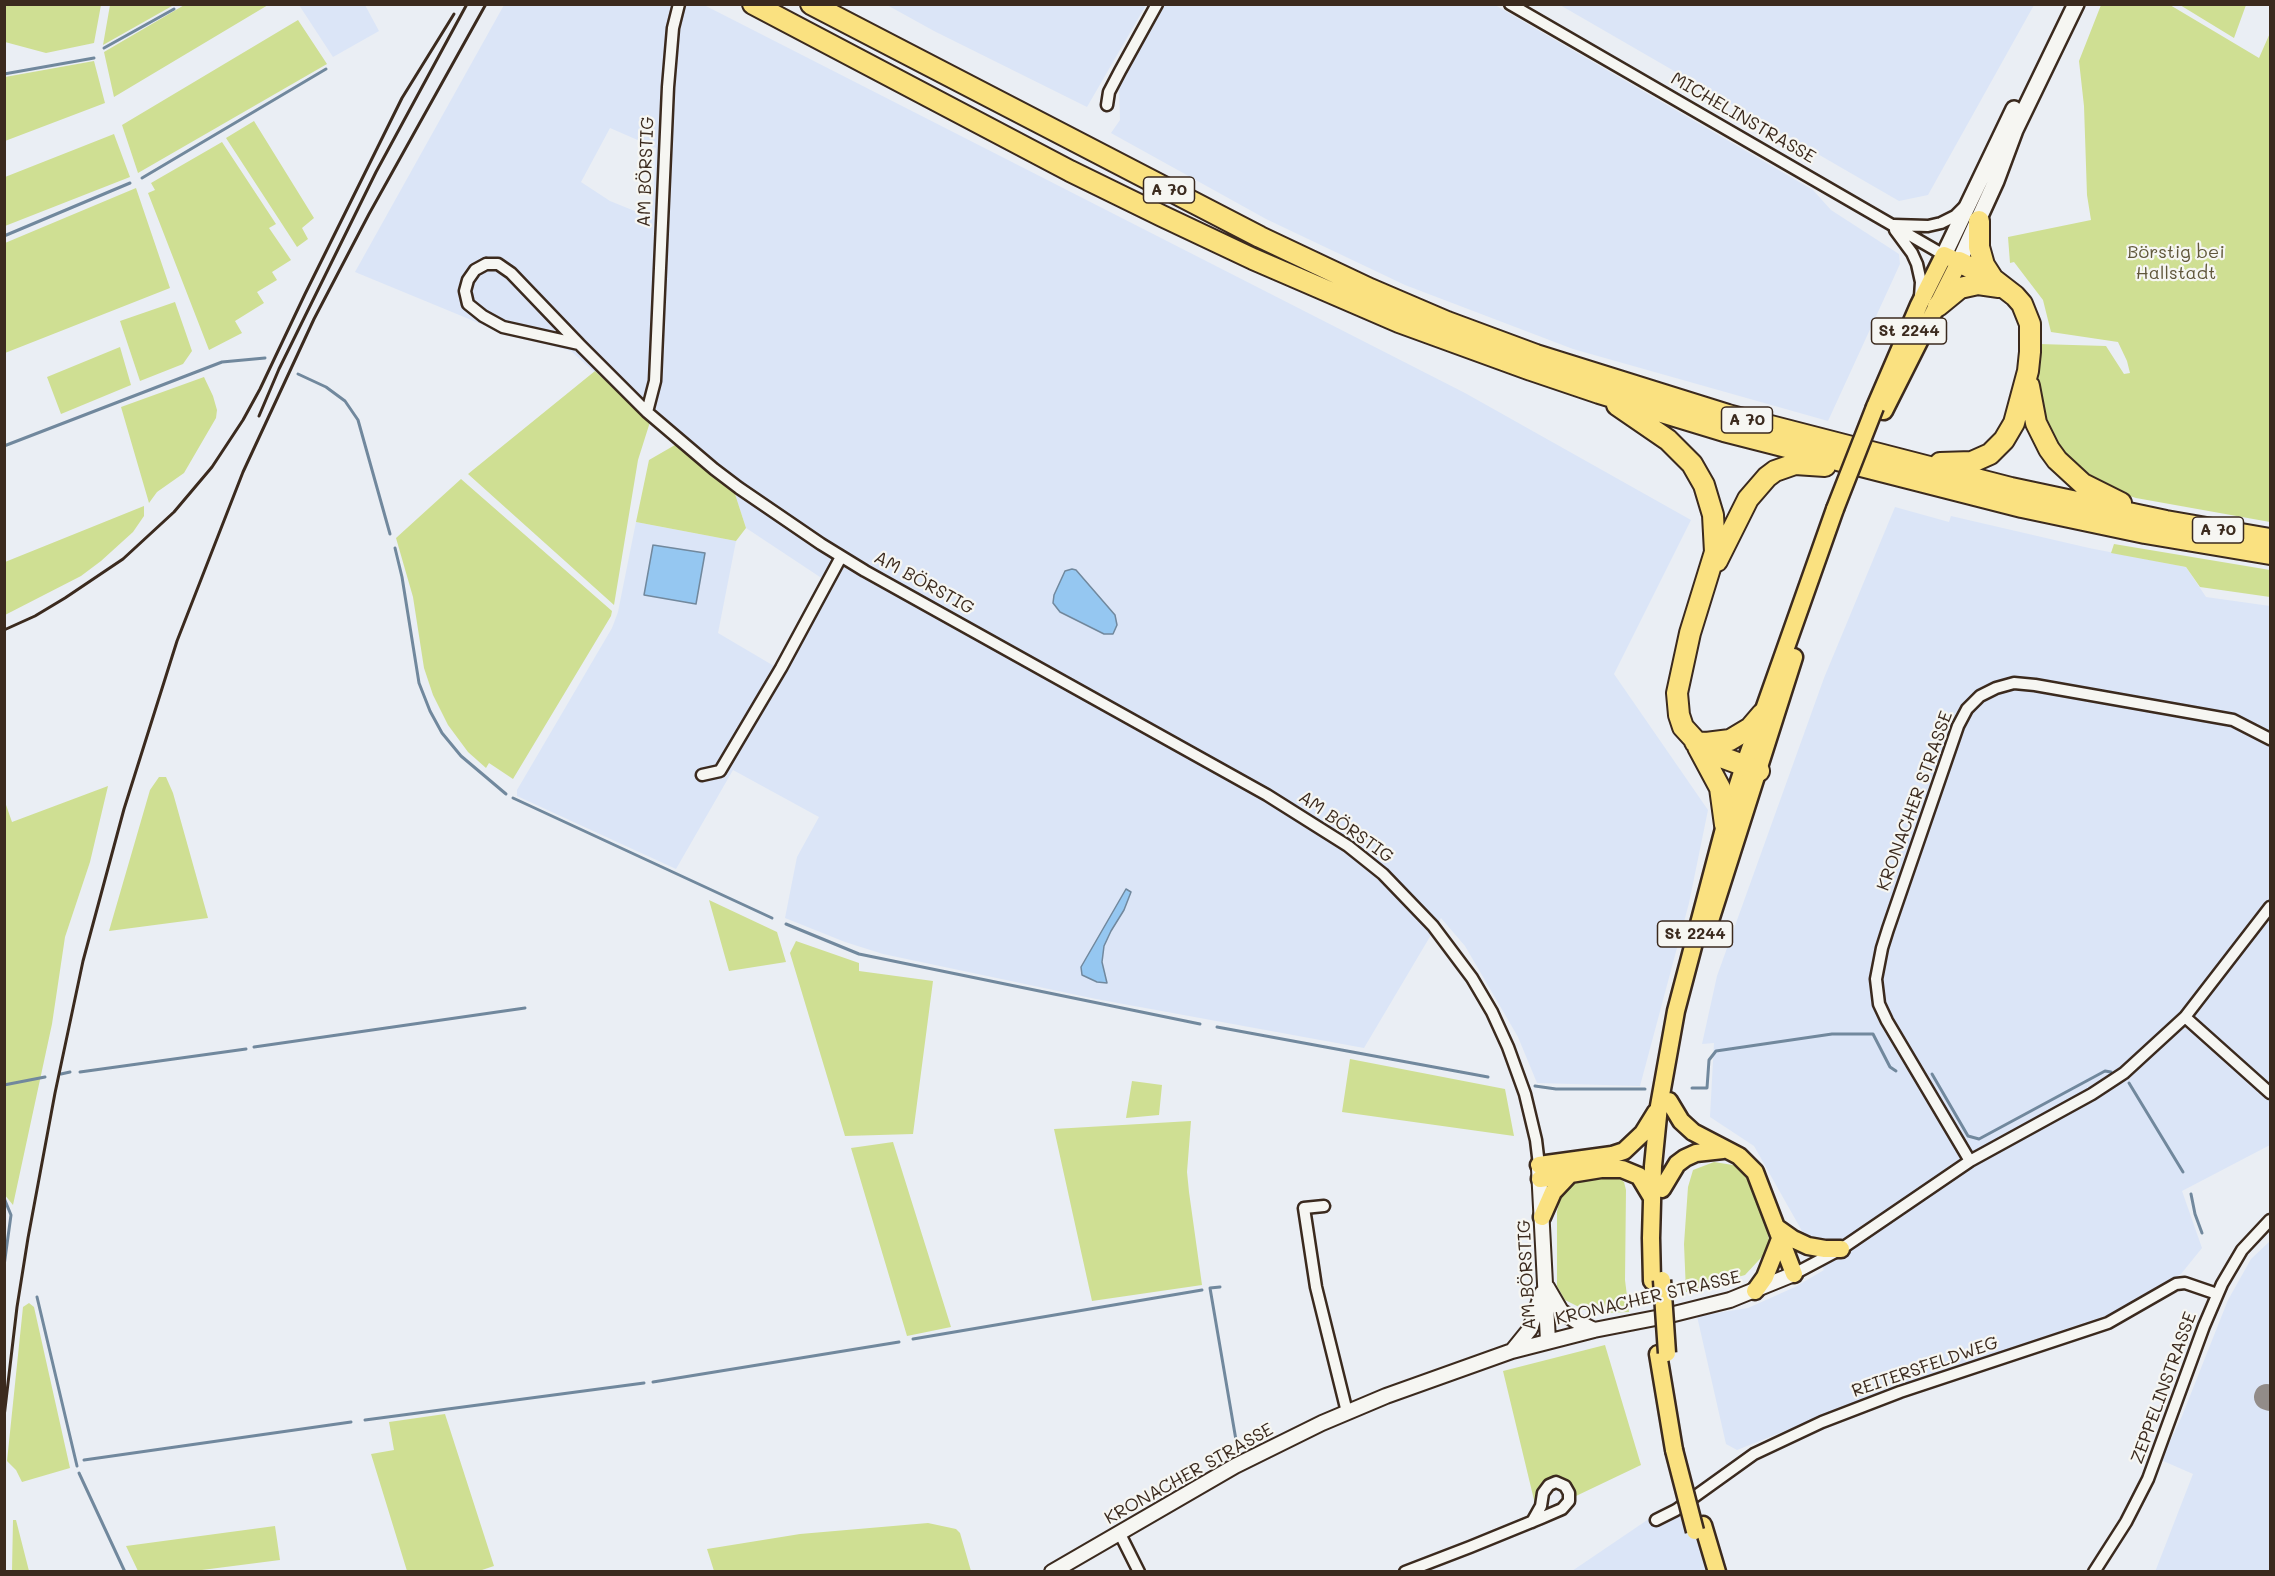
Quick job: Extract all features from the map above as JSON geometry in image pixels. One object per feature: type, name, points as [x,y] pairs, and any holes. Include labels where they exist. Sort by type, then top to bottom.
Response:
[{"type":"highway","name":"A 70","points":[[753,4],[1070,171],[1253,259],[1399,322],[1599,393],[1724,430],[2022,507],[2145,533],[2271,554]]},
{"type":"highway","name":"A 70","points":[[811,4],[1260,237],[1370,289],[1447,322],[1536,355],[1668,398],[1895,459],[2011,488],[2166,521],[2271,539]]},
{"type":"highway","points":[[1979,221],[1979,247],[1984,265],[1998,284]]},
{"type":"highway","points":[[1951,259],[1998,284],[2015,296],[2028,314],[2029,393],[2036,423],[2049,450],[2061,465],[2095,492],[2166,521]]},
{"type":"highway","points":[[1928,306],[1960,288],[1978,284],[1998,284]]},
{"type":"highway","points":[[1895,459],[1957,464],[1972,462],[1990,454],[2004,440],[2014,423],[2028,371]]},
{"type":"highway","points":[[1599,393],[1663,436],[1692,464],[1704,485],[1713,515],[1715,552],[1685,651],[1677,693],[1679,715],[1683,727],[1695,742],[1720,788],[1725,825]]},
{"type":"highway","points":[[1707,579],[1748,499],[1775,471],[1804,463],[1840,469],[1871,469]]},
{"type":"highway","points":[[1695,742],[1730,740],[1750,728],[1762,714]]},
{"type":"highway","points":[[1695,742],[1715,756],[1752,768]]},
{"type":"main road","name":"St 2244","points":[[1708,1572],[1678,1449],[1663,1353],[1657,1280],[1657,1193],[1664,1104],[1676,1011],[1725,825],[1752,768],[1762,714],[1839,511],[1880,409],[1951,259],[1970,201],[2066,4]]},
{"type":"main road","name":"St 2244","points":[[1951,259],[1979,221],[2015,130],[2076,4]]},
{"type":"main road","name":"St 2244","points":[[1664,1104],[1685,1012],[1752,768],[1812,601],[1839,511]]},
{"type":"main road","points":[[1540,1172],[1624,1151],[1643,1133],[1664,1104],[1693,1132],[1739,1156],[1755,1172],[1794,1274]]},
{"type":"main road","points":[[1540,1172],[1570,1174],[1601,1169],[1622,1169],[1639,1176],[1657,1193],[1677,1164],[1684,1158],[1710,1150],[1727,1150]]},
{"type":"main road","points":[[1542,1217],[1553,1192],[1570,1174]]},
{"type":"main road","points":[[1778,1233],[1808,1246],[1841,1249]]},
{"type":"main road","points":[[1755,1291],[1769,1268],[1778,1233]]},
{"type":"main road","name":"St 2244","points":[[1699,1528],[1717,1572]]},
{"type":"street","name":"AM BÖRSTIG","points":[[647,412],[656,381],[668,87],[673,28],[679,4]]},
{"type":"street","points":[[1107,105],[1109,92],[1119,71],[1157,4]]},
{"type":"street","name":"MICHELINSTRASSE","points":[[1510,4],[1951,259]]},
{"type":"street","points":[[1890,225],[1928,226],[1941,223],[1955,216],[1970,201]]},
{"type":"street","points":[[1890,225],[1912,253],[1928,306]]},
{"type":"street","name":"AM BÖRSTIG","points":[[579,344],[503,327],[483,316],[468,304],[465,291],[468,279],[475,270],[486,264],[498,264],[512,273],[647,412],[739,488],[841,557],[1267,795],[1340,841],[1383,874],[1433,926],[1472,978],[1492,1012],[1526,1094],[1540,1172],[1548,1341]]},
{"type":"street","points":[[702,775],[720,771],[781,668],[841,557]]},
{"type":"street","name":"KRONACHER STRASSE","points":[[1970,1161],[1887,1021],[1879,1004],[1876,979],[1888,928],[1958,726],[1967,709],[1980,696],[1996,688],[2014,683],[2035,685],[2233,720],[2271,740]]},
{"type":"street","name":"KRONACHER STRASSE","points":[[1052,1572],[1235,1466],[1347,1412],[1512,1351],[1594,1330],[1691,1310],[1755,1291],[1794,1274],[1841,1249],[1970,1161],[2109,1083],[2153,1048],[2185,1017],[2271,907]]},
{"type":"street","points":[[2185,1017],[2271,1093]]},
{"type":"street","points":[[1323,1206],[1304,1208],[1316,1287],[1347,1412]]},
{"type":"street","name":"ZEPPELINSTRASSE","points":[[2094,1572],[2126,1522],[2148,1479],[2217,1294],[2242,1250],[2271,1220]]},
{"type":"street","points":[[1545,1282],[1561,1311],[1594,1330]]},
{"type":"street","points":[[1512,1351],[1530,1329],[1545,1282]]},
{"type":"street","name":"REITERSFELDWEG","points":[[1656,1520],[1676,1510],[1754,1454],[1822,1422],[1900,1392],[2108,1323],[2176,1284],[2185,1283],[2217,1294]]},
{"type":"street","points":[[1405,1572],[1532,1522]]},
{"type":"street","points":[[1120,1534],[1139,1572]]},
{"type":"shaded area","points":[[1165,4],[1495,5],[1813,190],[1831,210],[1899,254],[1900,264],[1828,421],[1573,349],[1405,285],[1266,219],[1111,133],[1120,120],[1119,88]]},
{"type":"shaded area","points":[[299,5],[365,5],[379,31],[333,57]]},
{"type":"shaded area","points":[[504,5],[704,5],[1465,393],[1691,520],[1614,674],[1708,810],[1689,903],[1640,1086],[1537,1083],[1518,1037],[1465,946],[1441,918],[1364,1048],[1096,999],[883,954],[845,942],[785,918],[797,857],[819,817],[733,770],[676,869],[517,796],[517,790],[612,628],[618,612],[636,522],[736,541],[718,633],[774,666],[823,579],[746,528],[735,494],[675,445],[571,351],[498,331],[355,272]],"holes":[[[610,128],[656,148],[652,218],[610,201],[581,182]]]},
{"type":"shaded area","points":[[887,5],[1146,5],[1087,107],[934,31]]},
{"type":"shaded area","points":[[1560,5],[2034,5],[1928,195],[1899,201]]},
{"type":"shaded area","points":[[1895,507],[1949,522],[1951,516],[2089,548],[2186,567],[2206,597],[2270,606],[2270,1145],[2182,1191],[2202,1248],[2181,1274],[2123,1310],[1911,1381],[1737,1450],[1726,1444],[1697,1316],[1748,1308],[1795,1287],[1824,1270],[1754,1146],[1710,1117],[1714,1043],[1702,1044],[1717,976],[1824,678]]},
{"type":"shaded area","points":[[2270,1241],[2270,1571],[2155,1572],[2193,1474],[2161,1460],[2182,1416],[2228,1300],[2251,1259]]},
{"type":"shaded area","points":[[1693,1489],[1719,1571],[1572,1571]]},
{"type":"green space","points":[[186,4],[268,5],[114,97],[104,52]]},
{"type":"green space","points":[[4,5],[101,5],[94,43],[46,53],[5,42]]},
{"type":"green space","points":[[110,5],[172,6],[103,45]]},
{"type":"green space","name":"Börstig bei Hallstadt","points":[[2101,5],[2170,5],[2259,58],[2270,33],[2270,522],[2136,498],[2111,490],[2092,480],[2062,454],[2042,419],[2036,376],[2039,344],[2106,346],[2124,374],[2130,373],[2118,342],[2051,332],[2043,300],[2014,262],[2010,263],[2008,237],[2091,220],[2087,195],[2084,106],[2079,61]]},
{"type":"green space","points":[[2180,5],[2246,5],[2234,38]]},
{"type":"green space","points":[[298,20],[327,64],[138,173],[122,125]]},
{"type":"green space","points":[[94,61],[105,103],[5,141],[5,77]]},
{"type":"green space","points":[[254,121],[314,218],[302,228],[308,239],[297,247],[226,138]]},
{"type":"green space","points":[[114,134],[130,177],[5,226],[5,177]]},
{"type":"green space","points":[[222,142],[276,224],[269,228],[291,260],[272,272],[277,280],[257,292],[264,303],[235,321],[242,333],[209,350],[148,193],[155,190],[151,183]]},
{"type":"green space","points":[[136,188],[170,288],[5,353],[5,243]]},
{"type":"green space","points":[[175,302],[192,351],[183,364],[140,381],[120,321]]},
{"type":"green space","points":[[120,347],[131,385],[61,414],[47,377]]},
{"type":"green space","points":[[595,371],[650,422],[638,460],[614,605],[468,474]]},
{"type":"green space","points":[[204,377],[213,396],[217,410],[216,418],[184,473],[157,492],[149,503],[121,407]]},
{"type":"green space","points":[[675,445],[735,494],[746,528],[736,541],[636,522],[649,460]]},
{"type":"green space","points":[[461,479],[612,611],[513,779],[489,763],[486,768],[468,752],[448,725],[433,695],[424,668],[413,597],[396,538]]},
{"type":"green space","points":[[144,506],[144,516],[133,532],[101,561],[81,576],[5,615],[5,562]]},
{"type":"green space","points":[[2114,544],[2270,570],[2270,597],[2200,587],[2186,567],[2111,553]]},
{"type":"green space","points":[[159,777],[166,777],[173,793],[208,918],[109,931],[150,790]]},
{"type":"green space","points":[[108,786],[90,862],[65,937],[52,1024],[13,1205],[4,1194],[5,802],[12,822]]},
{"type":"green space","points":[[709,900],[777,932],[786,962],[729,971]]},
{"type":"green space","points":[[796,941],[859,963],[859,971],[933,981],[913,1134],[845,1136],[790,953]]},
{"type":"green space","points":[[1350,1059],[1505,1089],[1514,1136],[1342,1112]]},
{"type":"green space","points":[[1132,1081],[1162,1085],[1159,1115],[1126,1118]]},
{"type":"green space","points":[[1191,1121],[1187,1172],[1202,1285],[1092,1301],[1054,1129]]},
{"type":"green space","points":[[893,1142],[951,1327],[907,1336],[851,1148]]},
{"type":"green space","points":[[1714,1162],[1733,1165],[1745,1173],[1763,1216],[1771,1247],[1745,1275],[1686,1292],[1684,1244],[1688,1187],[1693,1170]]},
{"type":"green space","points":[[1598,1175],[1617,1177],[1624,1182],[1626,1190],[1625,1280],[1629,1312],[1601,1313],[1585,1310],[1565,1300],[1557,1286],[1557,1212],[1561,1194],[1574,1180]]},
{"type":"green space","points":[[29,1303],[34,1307],[70,1468],[22,1482],[16,1470],[7,1461],[23,1307]]},
{"type":"green space","points":[[1605,1345],[1641,1465],[1576,1496],[1571,1485],[1565,1480],[1550,1479],[1542,1484],[1535,1504],[1503,1371]]},
{"type":"green space","points":[[445,1414],[494,1566],[479,1571],[407,1571],[371,1454],[394,1450],[389,1422]]},
{"type":"green space","points":[[13,1520],[16,1520],[29,1571],[12,1571]]},
{"type":"green space","points":[[928,1523],[956,1529],[960,1533],[971,1571],[714,1571],[707,1549],[800,1534]]},
{"type":"green space","points":[[275,1526],[280,1560],[194,1571],[138,1571],[126,1546]]},
{"type":"water","points":[[653,545],[705,553],[696,604],[644,595]]},
{"type":"water","points":[[1076,570],[1115,615],[1117,625],[1113,634],[1104,634],[1060,612],[1053,603],[1054,595],[1065,571]]},
{"type":"water","points":[[1126,889],[1131,892],[1104,946],[1102,962],[1107,983],[1097,982],[1082,975],[1081,967]]},
{"type":"waterway","points":[[104,48],[174,9]]},
{"type":"waterway","points":[[4,74],[94,58]]},
{"type":"waterway","points":[[142,178],[326,69]]},
{"type":"waterway","points":[[4,236],[130,183]]},
{"type":"waterway","points":[[4,446],[222,362],[265,358]]},
{"type":"waterway","points":[[298,374],[326,387],[345,401],[358,420],[390,534]]},
{"type":"waterway","points":[[395,548],[402,577],[419,683],[430,711],[442,733],[461,756],[506,794]]},
{"type":"waterway","points":[[513,798],[772,918]]},
{"type":"waterway","points":[[786,924],[859,954],[1200,1024]]},
{"type":"waterway","points":[[254,1047],[525,1008]]},
{"type":"waterway","points":[[1217,1027],[1488,1077]]},
{"type":"waterway","points":[[1692,1088],[1707,1088],[1709,1060],[1716,1051],[1832,1034],[1873,1034],[1890,1067],[1896,1071]]},
{"type":"waterway","points":[[80,1072],[246,1049]]},
{"type":"waterway","points":[[1932,1074],[1968,1136],[1979,1139],[2105,1071],[2111,1072]]},
{"type":"waterway","points":[[61,1074],[70,1072]]},
{"type":"waterway","points":[[4,1085],[45,1077]]},
{"type":"waterway","points":[[2129,1083],[2183,1172]]},
{"type":"waterway","points":[[1535,1086],[1556,1089],[1645,1089]]},
{"type":"waterway","points":[[2191,1194],[2202,1233]]},
{"type":"waterway","points":[[4,1198],[11,1215],[4,1266]]},
{"type":"waterway","points":[[1220,1287],[1210,1288],[1237,1446]]},
{"type":"waterway","points":[[913,1339],[1202,1290]]},
{"type":"waterway","points":[[37,1297],[77,1466]]},
{"type":"waterway","points":[[653,1382],[899,1342]]},
{"type":"waterway","points":[[365,1420],[644,1383]]},
{"type":"waterway","points":[[84,1460],[351,1422]]},
{"type":"waterway","points":[[79,1473],[125,1572]]},
{"type":"railway","points":[[259,416],[279,369],[376,172],[467,4]]},
{"type":"railway","points":[[4,1417],[28,1238],[83,961],[124,809],[177,641],[243,472],[314,319],[369,214],[486,4]]},
{"type":"railway","points":[[4,630],[35,616],[123,559],[174,512],[212,467],[260,389],[402,98],[454,14]]}]
